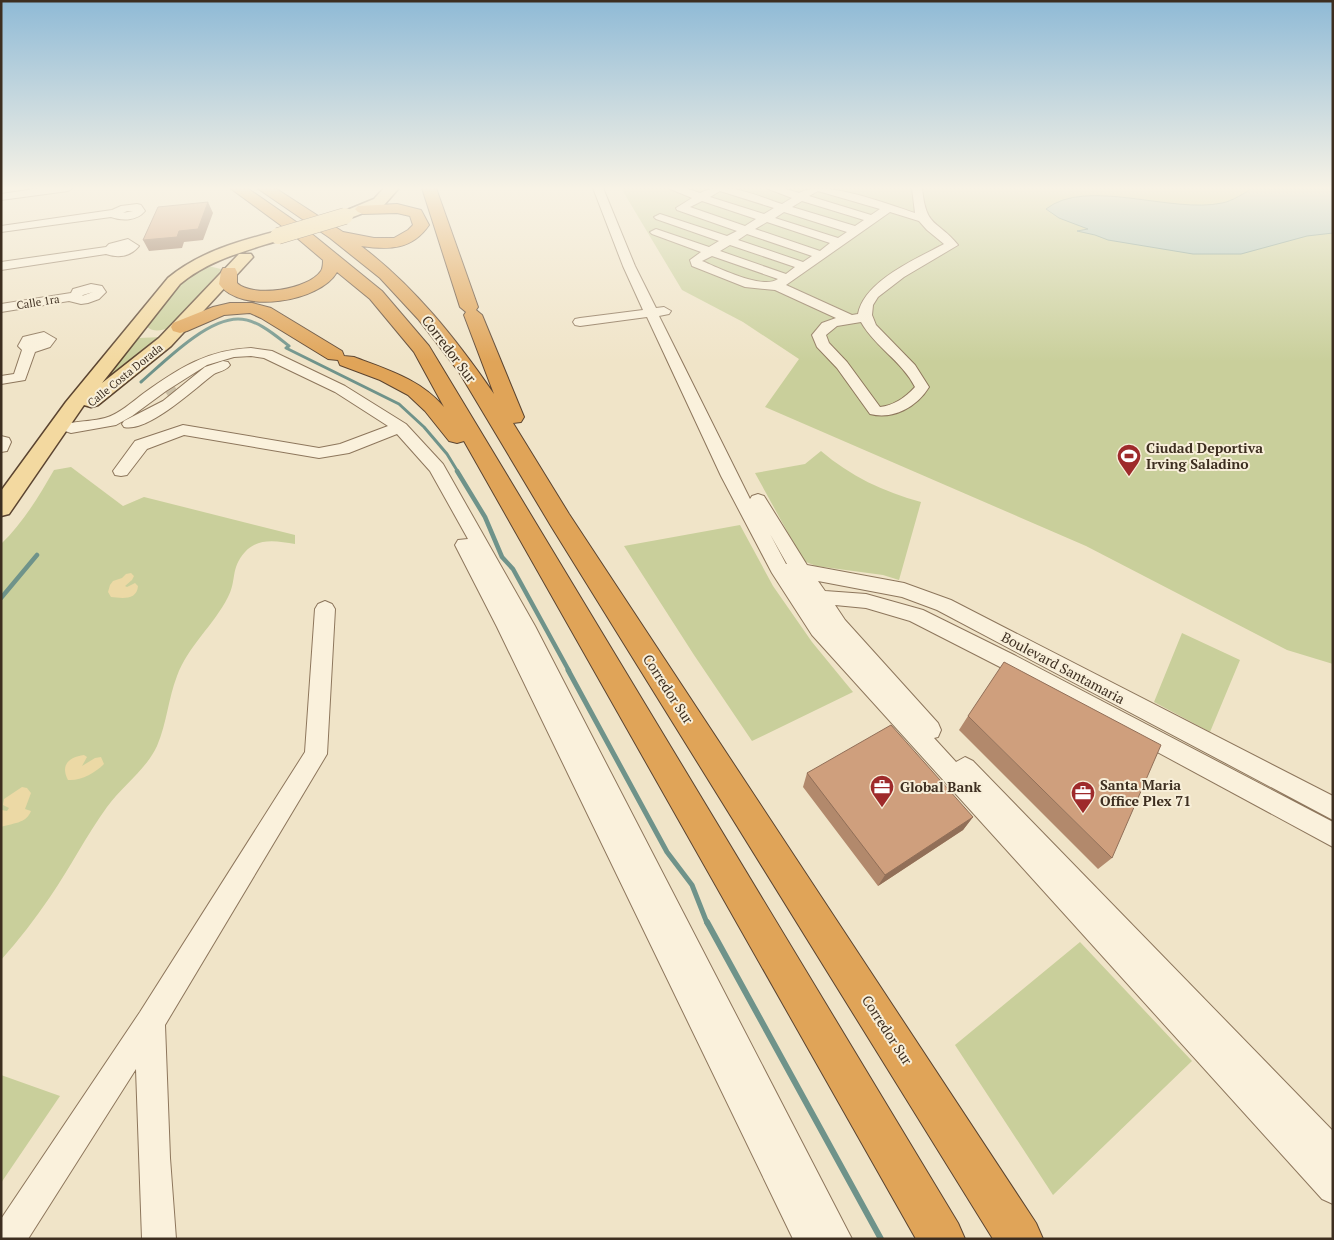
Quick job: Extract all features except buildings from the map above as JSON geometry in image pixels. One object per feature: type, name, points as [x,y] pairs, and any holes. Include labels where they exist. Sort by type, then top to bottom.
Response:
[{"type":"highway","points":[[229,272],[228,284],[235,292],[255,296],[279,295],[302,290],[319,282],[329,271],[335,246]]},
{"type":"highway","name":"Corredor Sur","points":[[344,246],[376,296],[422,350],[515,512],[942,1239]]},
{"type":"highway","name":"Corredor Sur","points":[[350,246],[401,289],[447,343],[489,403],[560,520],[1020,1239]]},
{"type":"highway","points":[[449,246],[471,311],[504,395],[560,520]]},
{"type":"highway","points":[[180,327],[221,310],[236,308],[254,309],[269,314],[283,325],[341,358],[390,378],[422,396],[437,410],[515,512]]},
{"type":"main road","name":"Calle Costa Dorada","points":[[1,508],[49,437],[174,281],[188,270],[226,252],[247,246]]},
{"type":"main road","name":"Calle Costa Dorada","points":[[1,528],[93,398],[165,342],[229,272],[246,256],[262,246]]},
{"type":"main road","points":[[188,270],[197,266],[214,263],[226,266],[229,272]]},
{"type":"main road","points":[[135,328],[141,334],[154,335],[180,327]]},
{"type":"street","points":[[627,246],[659,312],[729,476],[808,598],[819,630],[1333,1188]]},
{"type":"street","points":[[629,246],[634,261]]},
{"type":"street","points":[[695,246],[789,279]]},
{"type":"street","points":[[719,246],[696,260],[696,263],[749,284],[777,286],[850,319]]},
{"type":"street","points":[[742,246],[806,267]]},
{"type":"street","points":[[793,246],[820,255]]},
{"type":"street","points":[[777,286],[806,267],[833,246]]},
{"type":"street","points":[[865,318],[850,319],[827,325],[818,335],[822,344],[842,365],[875,411],[886,411],[917,395],[922,387],[898,355],[882,341],[865,318],[865,310],[875,294],[901,272],[950,246]]},
{"type":"street","points":[[1,266],[109,250]]},
{"type":"street","name":"Calle 1ra","points":[[1,308],[74,296]]},
{"type":"street","points":[[580,322],[659,312]]},
{"type":"street","points":[[1,380],[20,377],[29,348]]},
{"type":"street","points":[[67,435],[110,422],[127,413],[161,388],[202,362],[233,353],[251,352],[267,354],[340,389],[394,430],[437,468],[528,632],[835,1239]]},
{"type":"street","points":[[143,415],[173,393],[210,370],[243,359],[259,359],[276,362],[394,430],[427,473],[507,627],[811,1239]]},
{"type":"street","points":[[67,435],[111,431],[168,404],[210,370]]},
{"type":"street","points":[[121,471],[141,445],[183,430],[319,454],[343,449],[394,430]]},
{"type":"street","points":[[1,441],[3,442],[1,447]]},
{"type":"street","name":"Boulevard Santamaria","points":[[789,568],[904,590],[944,605],[1333,808]]},
{"type":"street","points":[[808,598],[838,626],[944,746],[1333,1154]]},
{"type":"street","name":"Boulevard Santamaria","points":[[808,598],[866,601],[916,615],[1007,660],[1333,835]]},
{"type":"street","points":[[8,1239],[150,1022],[316,754],[325,609]]},
{"type":"street","points":[[150,1022],[154,1158],[159,1239]]},
{"type":"green space","name":"Ciudad Deportiva Irving Saladino","points":[[656,246],[1333,246],[1333,664],[1287,650],[1086,546],[765,407],[799,359],[743,322],[682,290]]},
{"type":"green space","points":[[208,266],[221,269],[223,273],[171,328],[155,330],[146,326],[180,282],[198,269]]},
{"type":"green space","points":[[164,337],[98,387],[138,338]]},
{"type":"green space","points":[[821,451],[844,468],[868,482],[921,502],[899,580],[883,575],[816,566],[806,562],[799,553],[755,473],[805,464]]},
{"type":"green space","points":[[71,467],[123,506],[144,497],[295,535],[295,544],[275,541],[262,542],[250,547],[240,558],[235,569],[228,597],[216,617],[194,645],[177,676],[160,737],[152,755],[107,807],[44,905],[1,960],[1,544],[23,518],[54,470]]},
{"type":"green space","points":[[740,525],[773,586],[812,642],[853,692],[752,741],[624,546]]},
{"type":"green space","points":[[1182,633],[1240,660],[1210,732],[1154,702]]},
{"type":"green space","points":[[1080,942],[1192,1061],[1053,1195],[955,1045]]},
{"type":"green space","points":[[1,1075],[60,1096],[1,1183]]},
{"type":"sand","points":[[131,573],[134,576],[125,586],[127,587],[135,583],[138,586],[135,594],[128,597],[111,597],[108,592],[113,581]]},
{"type":"sand","points":[[84,755],[87,757],[82,766],[95,758],[101,757],[104,764],[88,776],[68,780],[65,770],[67,763],[74,758]]},
{"type":"sand","points":[[22,787],[27,788],[31,793],[25,809],[31,811],[29,815],[22,821],[1,827],[1,810],[7,811],[9,808],[3,805],[4,799]]},
{"type":"water","points":[[1144,246],[1271,246],[1241,254],[1193,254]]},
{"type":"waterway","points":[[141,382],[173,353],[199,334],[226,321],[245,320],[265,328],[289,346],[286,348],[399,404],[424,427],[447,454],[458,472]]},
{"type":"waterway","points":[[457,471],[485,517],[502,557],[513,569],[569,671]]},
{"type":"waterway","points":[[1,598],[37,555]]},
{"type":"waterway","points":[[568,670],[667,852],[692,885],[707,923]]},
{"type":"waterway","points":[[707,922],[881,1239]]},
{"type":"tunnel","points":[[168,396],[177,390]]},
{"type":"place","name":"Ciudad Deportiva Irving Saladino","points":[[1129,477]]},
{"type":"place","name":"Global Bank","points":[[882,808]]},
{"type":"place","name":"Santa Maria Office Plex 71","points":[[1083,814]]}]
